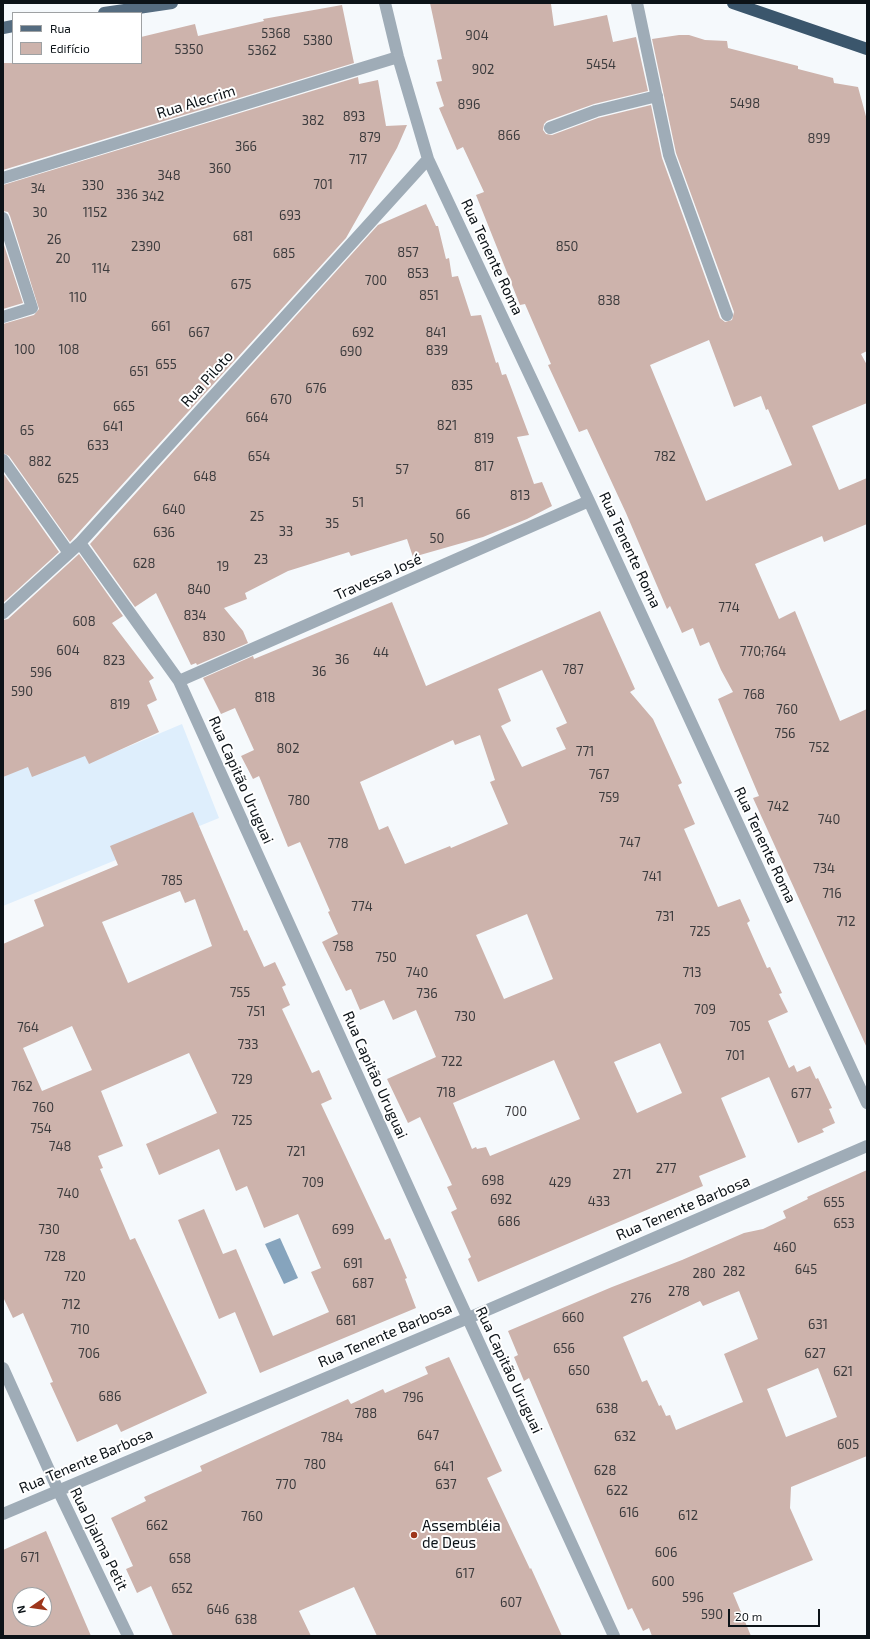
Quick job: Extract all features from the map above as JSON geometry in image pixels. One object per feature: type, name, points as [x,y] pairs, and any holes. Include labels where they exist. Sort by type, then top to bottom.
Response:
[{"type":"highway","points":[[733,3],[867,49]]},
{"type":"main road","points":[[111,12],[172,3]]},
{"type":"street","name":"Rua Tenente Roma","points":[[386,3],[398,57],[428,159],[589,501],[867,1103]]},
{"type":"street","points":[[637,3],[670,155],[727,315]]},
{"type":"street","name":"Rua Alecrim","points":[[3,178],[398,57]]},
{"type":"street","points":[[550,128],[596,111],[658,96]]},
{"type":"street","name":"Rua Piloto","points":[[3,613],[80,543],[428,159]]},
{"type":"street","points":[[3,218],[32,308],[3,317]]},
{"type":"street","points":[[3,460],[69,553]]},
{"type":"street","name":"Travessa José","points":[[179,681],[589,501]]},
{"type":"street","name":"Rua Capitão Uruguai","points":[[80,543],[179,681],[467,1318],[614,1636]]},
{"type":"street","name":"Rua Tenente Barbosa","points":[[3,1514],[467,1318],[867,1146]]},
{"type":"street","name":"Rua Djalma Petit","points":[[3,1368],[58,1490],[128,1636]]},
{"type":"shaded area","points":[[182,724],[219,818],[3,906],[3,775],[83,742],[94,761]]},
{"type":"water","points":[[280,1238],[298,1278],[284,1284],[265,1244]]},
{"type":"building","points":[[430,3],[551,4],[554,26],[607,15],[613,42],[636,37],[648,91],[594,104],[547,121],[544,124],[543,130],[546,134],[552,135],[598,118],[651,105],[662,158],[720,318],[725,322],[732,320],[734,312],[676,153],[652,39],[689,35],[705,40],[727,41],[728,48],[798,66],[798,69],[833,78],[834,83],[858,87],[867,120],[867,351],[861,354],[867,365],[867,403],[812,426],[839,490],[867,478],[867,524],[824,542],[822,536],[755,564],[779,619],[795,611],[840,721],[867,709],[867,1048],[753,798],[759,796],[718,699],[733,692],[721,670],[709,642],[700,646],[693,628],[682,633],[670,606],[667,609],[626,513],[587,429],[579,432],[548,365],[551,364],[525,304],[520,305],[476,195],[484,192],[463,147],[457,150],[439,108],[444,106],[436,82],[442,81],[437,60],[442,59]],"holes":[[[709,340],[734,407],[761,396],[792,465],[706,501],[650,365]]]},
{"type":"building","points":[[342,5],[354,63],[3,170],[3,63],[142,64],[142,37],[195,24],[198,36],[264,21],[263,19]]},
{"type":"building","points":[[358,77],[359,84],[378,80],[386,126],[407,125],[397,148],[346,238],[70,542],[9,456],[3,453],[3,324],[34,315],[39,309],[10,216],[8,212],[3,211],[3,185]]},
{"type":"building","points":[[426,204],[436,226],[438,226],[446,259],[449,258],[452,277],[458,276],[471,316],[481,315],[496,363],[498,362],[502,375],[506,374],[529,435],[517,437],[534,484],[542,482],[552,506],[527,519],[483,537],[413,557],[407,539],[351,556],[349,552],[288,571],[245,593],[247,599],[224,608],[243,631],[248,643],[197,665],[196,663],[191,665],[156,593],[135,607],[90,544],[378,225]]},
{"type":"building","points":[[3,242],[23,303],[3,309]]},
{"type":"building","points":[[3,473],[59,552],[3,603]]},
{"type":"building","points":[[79,554],[123,616],[112,623],[154,678],[149,681],[157,700],[147,705],[159,732],[89,764],[85,756],[32,777],[28,767],[3,777],[3,620],[8,619]]},
{"type":"building","points":[[392,602],[426,686],[600,611],[635,689],[630,692],[653,719],[682,783],[678,785],[695,824],[684,829],[718,907],[740,899],[750,921],[747,923],[767,968],[770,967],[782,993],[779,994],[788,1012],[768,1021],[789,1068],[794,1065],[797,1072],[810,1066],[816,1079],[818,1078],[832,1108],[829,1109],[835,1123],[822,1129],[824,1132],[798,1143],[769,1077],[721,1098],[746,1157],[699,1176],[703,1186],[478,1282],[468,1259],[471,1257],[451,1212],[457,1209],[447,1187],[452,1185],[420,1117],[408,1123],[387,1079],[436,1057],[416,1010],[393,1020],[384,1000],[360,1010],[351,989],[346,991],[322,942],[338,934],[328,912],[330,911],[300,842],[288,847],[259,776],[253,779],[241,756],[254,750],[235,708],[221,714],[203,678],[253,656],[254,659]],"holes":[[[542,670],[567,723],[556,728],[566,749],[522,767],[501,726],[511,721],[498,689]],[[480,735],[495,780],[490,782],[508,824],[451,848],[450,846],[405,864],[388,826],[379,830],[360,782],[453,740],[455,745]],[[527,914],[553,979],[504,999],[476,935]],[[660,1043],[682,1093],[637,1113],[614,1062]],[[554,1060],[580,1119],[490,1156],[486,1147],[477,1149],[476,1147],[472,1149],[453,1103]]]},
{"type":"building","points":[[193,812],[244,931],[247,930],[264,967],[275,962],[286,985],[282,987],[290,1005],[282,1009],[312,1073],[319,1070],[332,1099],[321,1104],[385,1240],[390,1238],[407,1278],[405,1279],[416,1308],[260,1373],[235,1312],[219,1319],[178,1220],[204,1209],[223,1254],[236,1249],[273,1336],[329,1312],[311,1272],[321,1268],[298,1214],[264,1228],[247,1186],[236,1191],[219,1149],[159,1175],[146,1144],[217,1113],[189,1053],[101,1091],[123,1146],[98,1156],[103,1168],[100,1169],[130,1240],[135,1238],[207,1393],[121,1432],[117,1424],[77,1442],[50,1383],[53,1382],[23,1313],[13,1318],[3,1297],[3,944],[44,926],[34,900],[118,865],[110,846]],"holes":[[[180,891],[185,903],[195,899],[212,946],[128,983],[102,922]],[[72,1026],[92,1070],[42,1091],[23,1048]]]},
{"type":"building","points":[[867,1170],[867,1456],[791,1487],[790,1508],[813,1560],[733,1593],[751,1636],[652,1636],[649,1628],[643,1631],[632,1608],[628,1610],[529,1378],[524,1381],[514,1357],[518,1355],[508,1331],[744,1233],[763,1229],[786,1218],[783,1211],[808,1199],[807,1197]],"holes":[[[739,1291],[758,1339],[724,1354],[743,1402],[676,1430],[670,1415],[666,1416],[661,1405],[659,1406],[647,1380],[642,1382],[623,1337],[700,1301],[703,1306]],[[818,1368],[837,1417],[786,1437],[767,1389]]]},
{"type":"building","points":[[449,1357],[502,1471],[487,1478],[562,1636],[377,1636],[354,1587],[299,1611],[311,1636],[173,1636],[151,1586],[137,1593],[126,1569],[133,1566],[111,1518],[146,1501],[144,1497],[202,1471],[200,1466],[348,1399],[351,1404],[383,1389],[385,1393],[428,1374],[425,1367]]},
{"type":"building","points":[[46,1531],[91,1636],[3,1636],[3,1550]]},
{"type":"place","name":"Assembléia de Deus","points":[[414,1535]]}]
